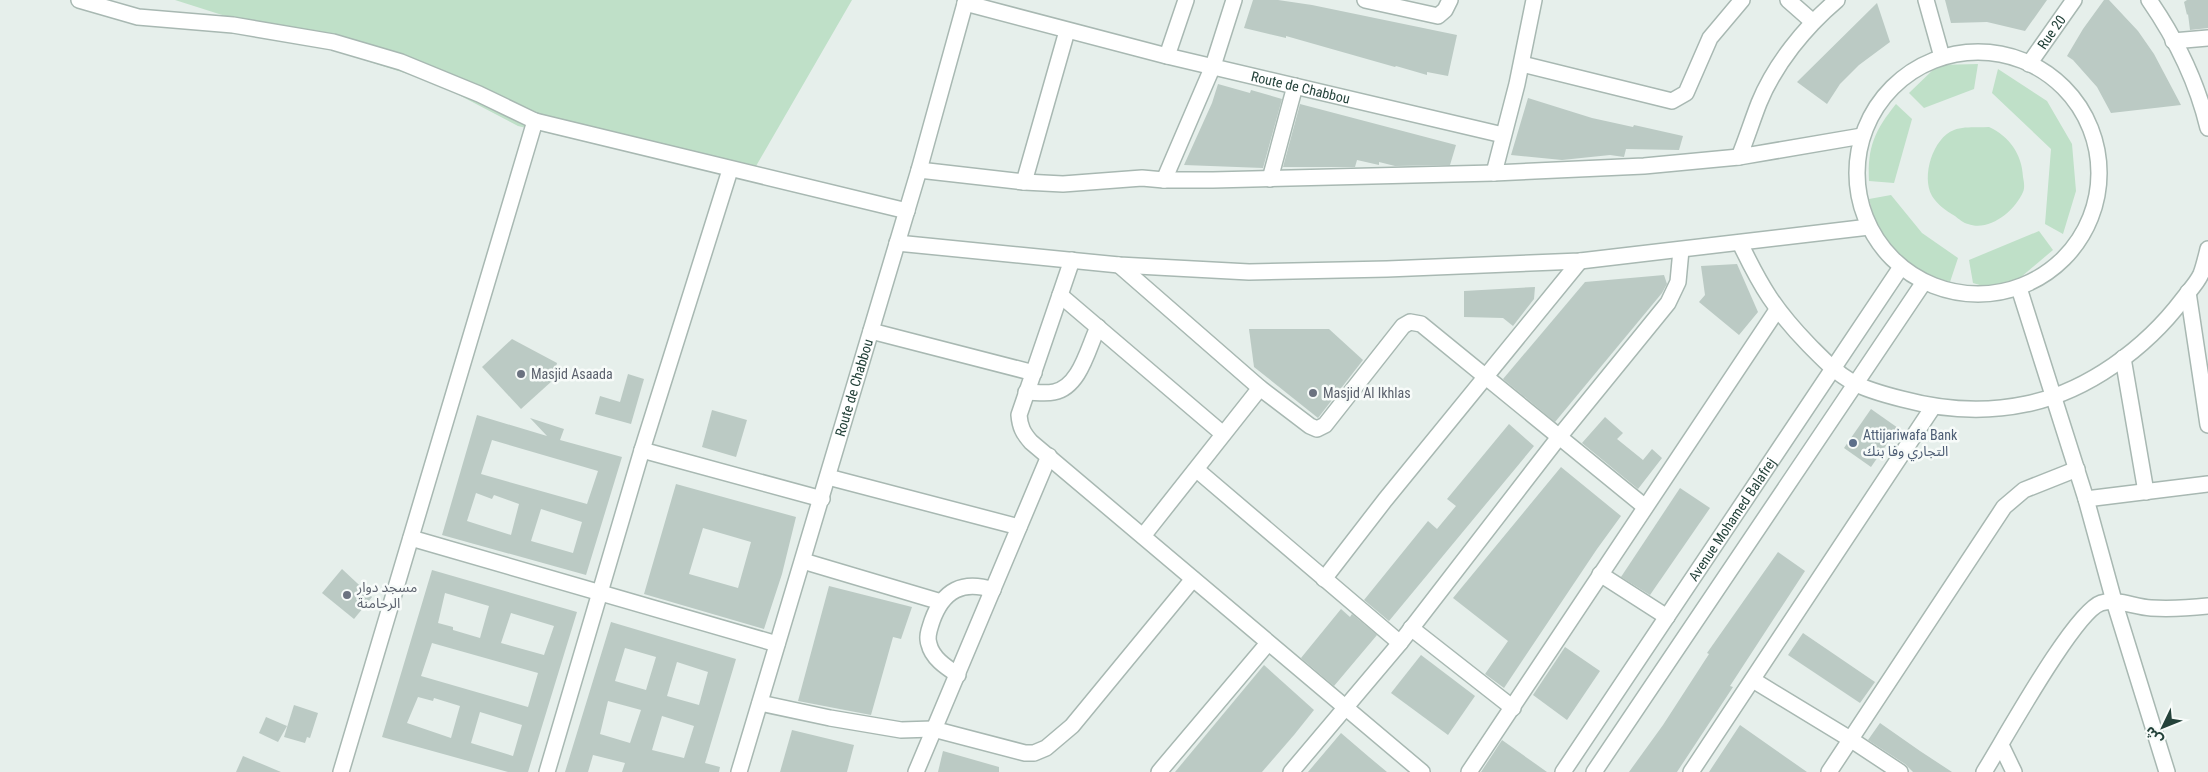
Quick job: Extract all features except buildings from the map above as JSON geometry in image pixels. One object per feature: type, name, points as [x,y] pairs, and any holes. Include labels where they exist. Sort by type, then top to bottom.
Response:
[{"type":"street","points":[[79,0],[138,18],[232,25],[333,42],[400,62],[479,94],[535,121],[730,170],[907,211]]},
{"type":"street","points":[[1167,56],[1186,0]]},
{"type":"street","points":[[1164,180],[1213,66],[1234,0]]},
{"type":"street","points":[[1365,0],[1438,16],[1445,10],[1450,0]]},
{"type":"street","points":[[1494,172],[1522,64],[1534,0]]},
{"type":"street","points":[[1522,64],[1672,102],[1686,93],[1710,38],[1742,0]]},
{"type":"street","points":[[1788,0],[1813,22]]},
{"type":"street","points":[[1739,158],[1759,102],[1767,87],[1792,47],[1813,22],[1837,0]]},
{"type":"street","points":[[1926,0],[1942,57]]},
{"type":"street","name":"Rue 20","points":[[2029,64],[2074,0]]},
{"type":"street","points":[[2149,0],[2163,20],[2188,65],[2208,128]]},
{"type":"street","name":"Route de Chabbou","points":[[739,772],[907,211],[966,2],[1067,31],[1167,56],[1503,135]]},
{"type":"street","points":[[1024,182],[1067,31]]},
{"type":"street","points":[[2173,41],[2208,38]]},
{"type":"street","points":[[1986,52],[2008,56],[2029,64],[2051,77],[2064,89],[2085,117],[2094,141],[2099,167],[2098,184],[2091,218],[2079,241],[2062,261],[2049,272],[2019,288],[1987,294],[1970,294],[1954,292],[1924,282],[1901,267],[1869,227],[1859,198],[1856,167],[1862,136],[1874,110],[1892,87],[1915,69],[1942,57],[1986,52]]},
{"type":"street","points":[[1270,179],[1295,86]]},
{"type":"street","points":[[341,772],[535,121]]},
{"type":"street","points":[[919,170],[1024,182],[1081,183],[1142,178],[1164,180],[1270,179],[1494,172],[1644,166],[1739,158],[1862,136]]},
{"type":"street","points":[[547,772],[642,450],[730,170]]},
{"type":"street","points":[[897,242],[1119,265],[1249,272],[1436,268],[1580,260],[1681,250],[1869,227]]},
{"type":"street","points":[[1740,243],[1758,280],[1777,310],[1832,369],[1854,383],[1888,395],[1933,407],[1974,410],[2011,407],[2055,397],[2093,377],[2123,358],[2155,331],[2204,275],[2208,249]]},
{"type":"street","points":[[1291,772],[1400,644],[1559,437],[1668,303],[1678,282],[1681,250]]},
{"type":"street","points":[[1072,260],[1026,392],[1019,415],[1020,426],[1031,442],[1268,644],[1422,772]]},
{"type":"street","points":[[1324,579],[1580,260]]},
{"type":"street","points":[[1119,265],[1260,388],[1310,426],[1317,429],[1321,428],[1403,326],[1410,322],[1421,324],[1644,506]]},
{"type":"street","name":"Avenue Mohamed Balafrej","points":[[1563,772],[1901,267]]},
{"type":"street","name":"Avenue Mohamed Balafrej","points":[[1594,772],[1854,383],[1924,282]]},
{"type":"street","points":[[2019,288],[2055,397],[2086,499],[2114,602],[2167,772]]},
{"type":"street","points":[[2188,292],[2204,368],[2208,425]]},
{"type":"street","points":[[1060,295],[1223,434]]},
{"type":"street","points":[[1468,772],[1513,708],[1644,506],[1777,310]]},
{"type":"street","points":[[1026,392],[1053,392],[1064,389],[1077,374],[1098,327]]},
{"type":"street","points":[[871,331],[1034,373]]},
{"type":"street","points":[[2123,358],[2146,492]]},
{"type":"street","points":[[1143,536],[1260,388]]},
{"type":"street","points":[[1691,772],[1933,407]]},
{"type":"street","points":[[642,450],[822,499]]},
{"type":"street","points":[[916,772],[1049,456]]},
{"type":"street","points":[[1829,772],[2004,507],[2024,490],[2076,469]]},
{"type":"street","points":[[1197,470],[1400,644]]},
{"type":"street","points":[[828,477],[1019,527]]},
{"type":"street","points":[[2086,499],[2208,484]]},
{"type":"street","points":[[411,538],[777,644]]},
{"type":"street","points":[[803,561],[941,602]]},
{"type":"street","points":[[1600,574],[1667,617]]},
{"type":"street","points":[[760,703],[830,718],[901,730],[933,729],[1025,753],[1034,753],[1046,748],[1081,715],[1193,579]]},
{"type":"street","points":[[958,675],[942,663],[928,644],[928,634],[941,602],[949,594],[964,587],[980,586],[993,590]]},
{"type":"street","points":[[1984,772],[2078,622],[2087,612],[2100,604],[2114,602],[2149,608],[2208,606]]},
{"type":"street","points":[[1411,628],[1513,708]]},
{"type":"street","points":[[1159,772],[1268,644]]},
{"type":"street","points":[[1752,680],[1850,739],[1900,772]]},
{"type":"street","points":[[2001,745],[2014,772]]},
{"type":"green space","points":[[175,0],[852,0],[748,180],[518,126],[436,83]]},
{"type":"green space","points":[[1978,64],[1974,89],[1924,108],[1909,93],[1938,65]]},
{"type":"green space","points":[[1998,69],[2047,101],[2072,144],[2076,191],[2063,234],[2045,224],[2051,149],[1992,93]]},
{"type":"green space","points":[[1896,104],[1912,119],[1894,183],[1869,181],[1869,158],[1874,140],[1883,122]]},
{"type":"green space","points":[[1989,127],[2003,135],[2017,153],[2022,169],[2024,189],[2008,213],[1993,222],[1976,226],[1963,222],[1942,208],[1934,199],[1929,188],[1929,168],[1935,149],[1947,134],[1962,128]]},
{"type":"green space","points":[[1891,195],[1922,233],[1958,258],[1950,282],[1928,276],[1901,261],[1878,231],[1869,199]]},
{"type":"green space","points":[[2039,231],[2053,250],[2014,283],[1996,290],[1973,283],[1969,260]]},
{"type":"place","name":"Masjid Asaada","points":[[521,374]]},
{"type":"place","name":"Masjid Al Ikhlas","points":[[1313,393]]},
{"type":"place","name":"Attijariwafa Bank التجاري وفا بنك","points":[[1853,443]]},
{"type":"place","name":"مسجد دوار الرحامنة","points":[[347,595]]}]
